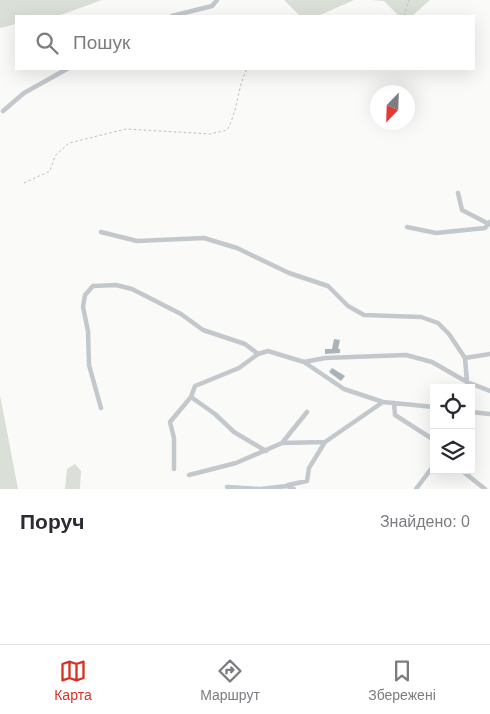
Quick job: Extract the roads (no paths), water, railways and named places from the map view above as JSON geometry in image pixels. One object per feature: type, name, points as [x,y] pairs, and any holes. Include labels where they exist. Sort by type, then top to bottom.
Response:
[{"type":"street","points":[[176,15],[212,6],[217,0]]},
{"type":"street","points":[[3,111],[24,93],[65,70]]},
{"type":"street","points":[[407,227],[436,233],[485,228],[490,224],[462,210],[458,193]]},
{"type":"street","points":[[101,232],[137,241],[204,238],[237,248],[289,273],[328,286],[348,306],[364,315],[421,318],[438,323],[450,334],[465,358],[467,382]]},
{"type":"street","points":[[101,408],[89,365],[88,331],[83,307],[85,295],[93,286],[116,285],[132,289],[181,314],[203,330],[245,344],[258,354]]},
{"type":"street","points":[[174,469],[174,438],[170,422],[191,397],[195,386],[239,368],[258,354],[268,351],[304,362],[344,389],[383,402],[430,408]]},
{"type":"street","points":[[465,358],[490,354]]},
{"type":"street","points":[[304,362],[325,358],[406,356],[432,362],[467,382],[490,392]]},
{"type":"street","points":[[191,397],[215,414],[234,432],[266,451]]},
{"type":"street","points":[[227,487],[260,489],[287,486],[307,481],[309,468],[325,442],[383,402]]},
{"type":"street","points":[[394,403],[395,415],[430,437]]},
{"type":"street","points":[[188,475],[236,463],[282,443],[307,412]]},
{"type":"street","points":[[475,412],[490,414]]},
{"type":"street","points":[[282,443],[325,442]]},
{"type":"street","points":[[416,489],[430,470]]},
{"type":"street","points":[[466,474],[485,489]]},
{"type":"street","points":[[287,486],[294,489]]}]
